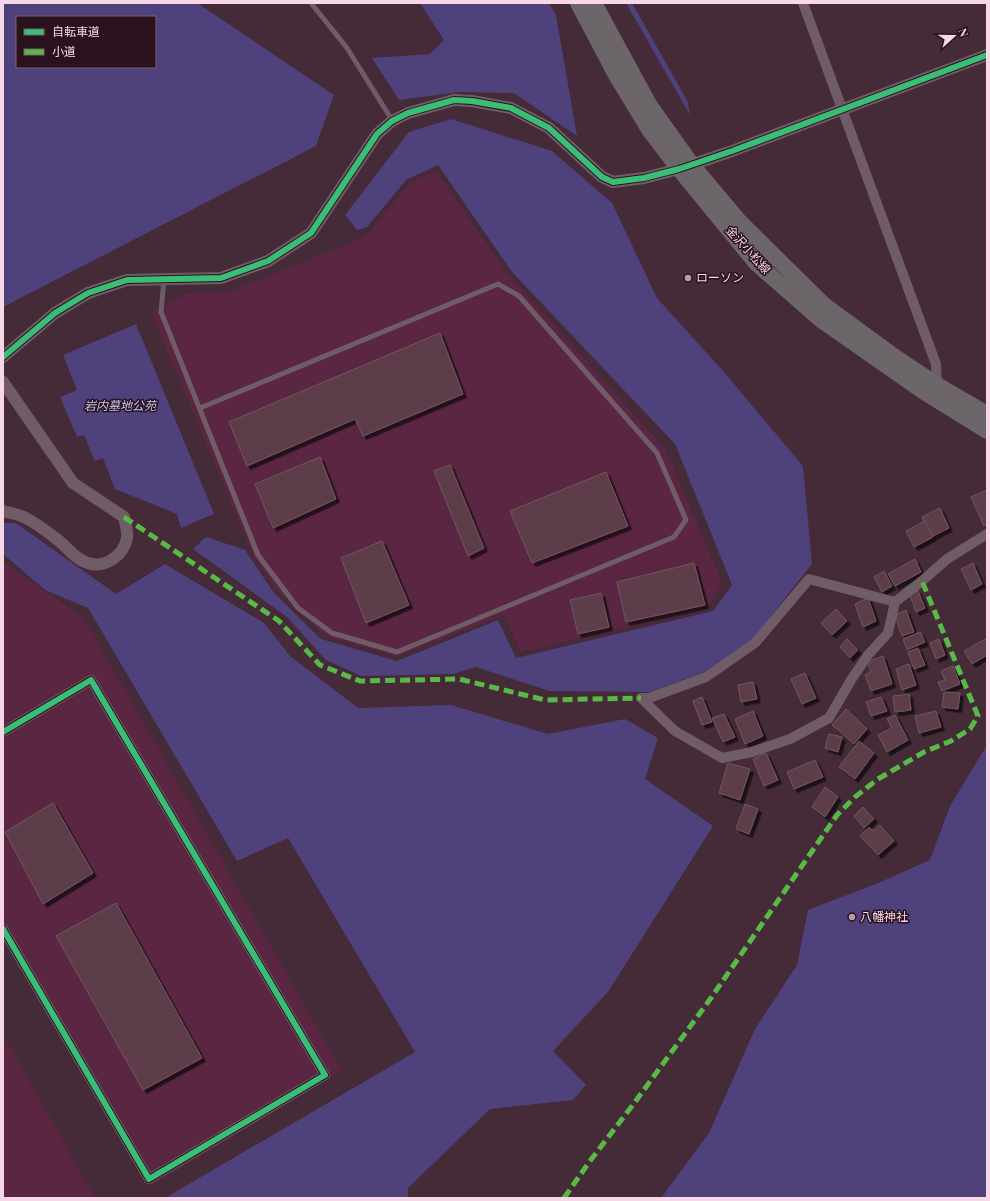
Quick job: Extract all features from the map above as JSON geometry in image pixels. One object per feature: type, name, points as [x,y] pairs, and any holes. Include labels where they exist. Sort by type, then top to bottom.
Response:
[{"type":"main road","name":"金沢小松線","points":[[578,3],[616,75],[650,131],[740,222],[824,305],[937,385],[987,414]]},
{"type":"main road","name":"金沢小松線","points":[[594,3],[650,106],[686,167],[756,263],[821,320],[924,392],[987,431]]},
{"type":"street","points":[[803,3],[936,364],[937,385]]},
{"type":"street","points":[[3,357],[55,313],[88,294],[127,280],[221,278],[268,261],[311,233],[377,134],[392,121],[408,113],[454,100],[472,101],[510,108],[549,128],[602,177],[613,182],[644,178],[686,167],[987,55]]},
{"type":"street","points":[[3,382],[73,483],[124,517],[127,538],[116,558],[99,564],[89,564],[78,558],[55,537],[23,516],[3,511]]},
{"type":"street","points":[[895,602],[809,579],[755,643],[706,677],[649,698],[641,698],[675,731],[722,758],[752,752],[790,739],[829,718],[851,680],[868,655],[888,633],[895,602],[922,581],[946,559],[987,534]]},
{"type":"street","points":[[3,732],[92,680],[325,1075],[149,1179],[3,929]]},
{"type":"lane","points":[[311,3],[346,48],[392,121]]},
{"type":"lane","points":[[164,279],[160,312],[258,555],[298,608],[332,633],[397,652],[674,537],[686,520],[657,453],[519,296],[498,284],[200,408]]},
{"type":"shaded area","points":[[436,171],[507,273],[666,450],[722,582],[706,609],[521,652],[504,615],[397,656],[325,636],[274,587],[253,555],[151,312],[186,294],[231,291],[365,237],[409,184]]},
{"type":"shaded area","points":[[3,562],[83,617],[342,1071],[149,1187],[3,936]]},
{"type":"shaded area","points":[[3,1034],[95,1198],[3,1198]]},
{"type":"green space","points":[[3,3],[197,3],[334,95],[316,146],[3,307]]},
{"type":"green space","points":[[420,3],[549,3],[556,15],[577,136],[514,93],[460,92],[399,100],[372,58],[430,54],[444,40]]},
{"type":"green space","points":[[626,3],[632,3],[688,102],[690,115]]},
{"type":"green space","points":[[451,119],[552,151],[612,203],[657,298],[723,371],[803,466],[812,564],[753,639],[704,672],[649,692],[549,691],[476,667],[453,674],[361,676],[326,660],[287,617],[193,549],[206,537],[245,550],[274,593],[321,639],[397,661],[498,620],[516,658],[713,611],[732,585],[675,444],[512,272],[438,165],[406,180],[367,227],[357,230],[345,215],[409,132]]},
{"type":"green space","name":"岩内墓地公苑","points":[[136,324],[214,514],[181,528],[177,514],[115,489],[103,458],[95,461],[84,435],[77,437],[60,397],[77,390],[63,355]]},
{"type":"green space","points":[[3,523],[16,523],[116,594],[165,564],[264,623],[290,656],[358,708],[451,705],[548,734],[625,719],[658,738],[645,779],[713,826],[608,992],[553,1051],[586,1085],[573,1100],[490,1109],[408,1188],[408,1198],[165,1198],[415,1052],[288,838],[237,861],[88,608],[45,590],[3,554]]},
{"type":"green space","points":[[987,745],[987,1198],[661,1198],[709,1133],[755,1029],[797,965],[808,910],[878,883],[930,860],[950,806]]},
{"type":"building","points":[[440,333],[463,394],[363,436],[355,419],[247,466],[229,422]]},
{"type":"building","points":[[320,457],[336,499],[273,528],[255,484]]},
{"type":"building","points":[[450,465],[484,548],[468,556],[434,471]]},
{"type":"building","points":[[606,472],[628,526],[532,563],[510,511]]},
{"type":"building","points":[[987,490],[987,524],[984,526],[971,497]]},
{"type":"building","points":[[940,508],[949,528],[931,537],[922,517]]},
{"type":"building","points":[[925,521],[933,537],[914,547],[906,531]]},
{"type":"building","points":[[382,541],[409,605],[366,623],[341,558]]},
{"type":"building","points":[[915,559],[921,572],[895,586],[888,574]]},
{"type":"building","points":[[694,563],[705,605],[626,622],[617,582]]},
{"type":"building","points":[[973,563],[982,584],[971,590],[961,569]]},
{"type":"building","points":[[884,571],[892,586],[882,592],[874,577]]},
{"type":"building","points":[[918,591],[925,608],[916,612],[910,595]]},
{"type":"building","points":[[601,593],[609,627],[578,634],[570,600]]},
{"type":"building","points":[[868,598],[876,621],[863,627],[855,604]]},
{"type":"building","points":[[836,609],[847,621],[832,635],[821,623]]},
{"type":"building","points":[[906,610],[914,632],[902,636],[895,615]]},
{"type":"building","points":[[920,632],[925,642],[907,650],[903,639]]},
{"type":"building","points":[[987,638],[987,655],[972,664],[964,651]]},
{"type":"building","points":[[847,639],[858,650],[850,658],[840,647]]},
{"type":"building","points":[[939,639],[945,655],[936,659],[930,643]]},
{"type":"building","points":[[918,648],[925,665],[914,669],[908,652]]},
{"type":"building","points":[[883,656],[892,684],[871,691],[865,675],[871,672],[867,662]]},
{"type":"building","points":[[909,664],[916,685],[902,690],[896,669]]},
{"type":"building","points":[[953,666],[960,684],[942,691],[938,682],[945,680],[941,671]]},
{"type":"building","points":[[805,673],[816,698],[802,704],[791,679]]},
{"type":"building","points":[[753,682],[757,699],[741,702],[738,685]]},
{"type":"building","points":[[944,692],[960,693],[958,709],[942,707]]},
{"type":"building","points":[[909,694],[911,710],[895,712],[893,696]]},
{"type":"building","points":[[702,697],[712,722],[702,725],[693,701]]},
{"type":"building","points":[[881,697],[887,711],[871,716],[866,702]]},
{"type":"building","points":[[846,709],[867,729],[854,744],[832,725]]},
{"type":"building","points":[[753,711],[763,736],[745,744],[735,719]]},
{"type":"building","points":[[936,711],[941,727],[919,733],[915,716]]},
{"type":"building","points":[[724,714],[735,737],[723,742],[712,718]]},
{"type":"building","points":[[895,715],[908,740],[887,752],[878,735],[892,728],[887,719]]},
{"type":"building","points":[[829,734],[842,737],[838,752],[825,748]]},
{"type":"building","points":[[859,741],[874,753],[855,779],[839,767]]},
{"type":"building","points":[[766,753],[778,780],[764,786],[753,759]]},
{"type":"building","points":[[815,760],[823,777],[794,789],[787,772]]},
{"type":"building","points":[[728,763],[750,769],[740,800],[719,793]]},
{"type":"building","points":[[825,787],[838,797],[825,817],[812,807]]},
{"type":"building","points":[[53,803],[93,873],[43,904],[5,832]]},
{"type":"building","points":[[745,804],[758,809],[749,834],[736,829]]},
{"type":"building","points":[[863,807],[874,819],[864,828],[854,816]]},
{"type":"building","points":[[880,825],[894,841],[878,855],[860,836],[869,827],[873,831]]},
{"type":"building","points":[[116,903],[202,1058],[143,1090],[56,936]]},
{"type":"marked path","points":[[124,517],[279,621],[320,665],[360,681],[459,679],[545,700],[641,698]]},
{"type":"marked path","points":[[564,1198],[711,998],[837,815],[855,797],[878,779],[924,752],[951,741],[970,729],[978,716],[922,581]]},
{"type":"cycle path","points":[[3,357],[55,313],[88,293],[127,280],[221,278],[268,261],[311,233],[377,134],[392,121],[408,113],[454,100],[472,101],[511,108],[549,128],[602,177],[613,182],[644,178],[679,169],[732,151],[987,55]]},
{"type":"cycle path","points":[[3,732],[91,680],[325,1075],[149,1179],[3,929]]},
{"type":"place","name":"ローソン","points":[[688,278]]},
{"type":"place","name":"八幡神社","points":[[852,917]]}]
